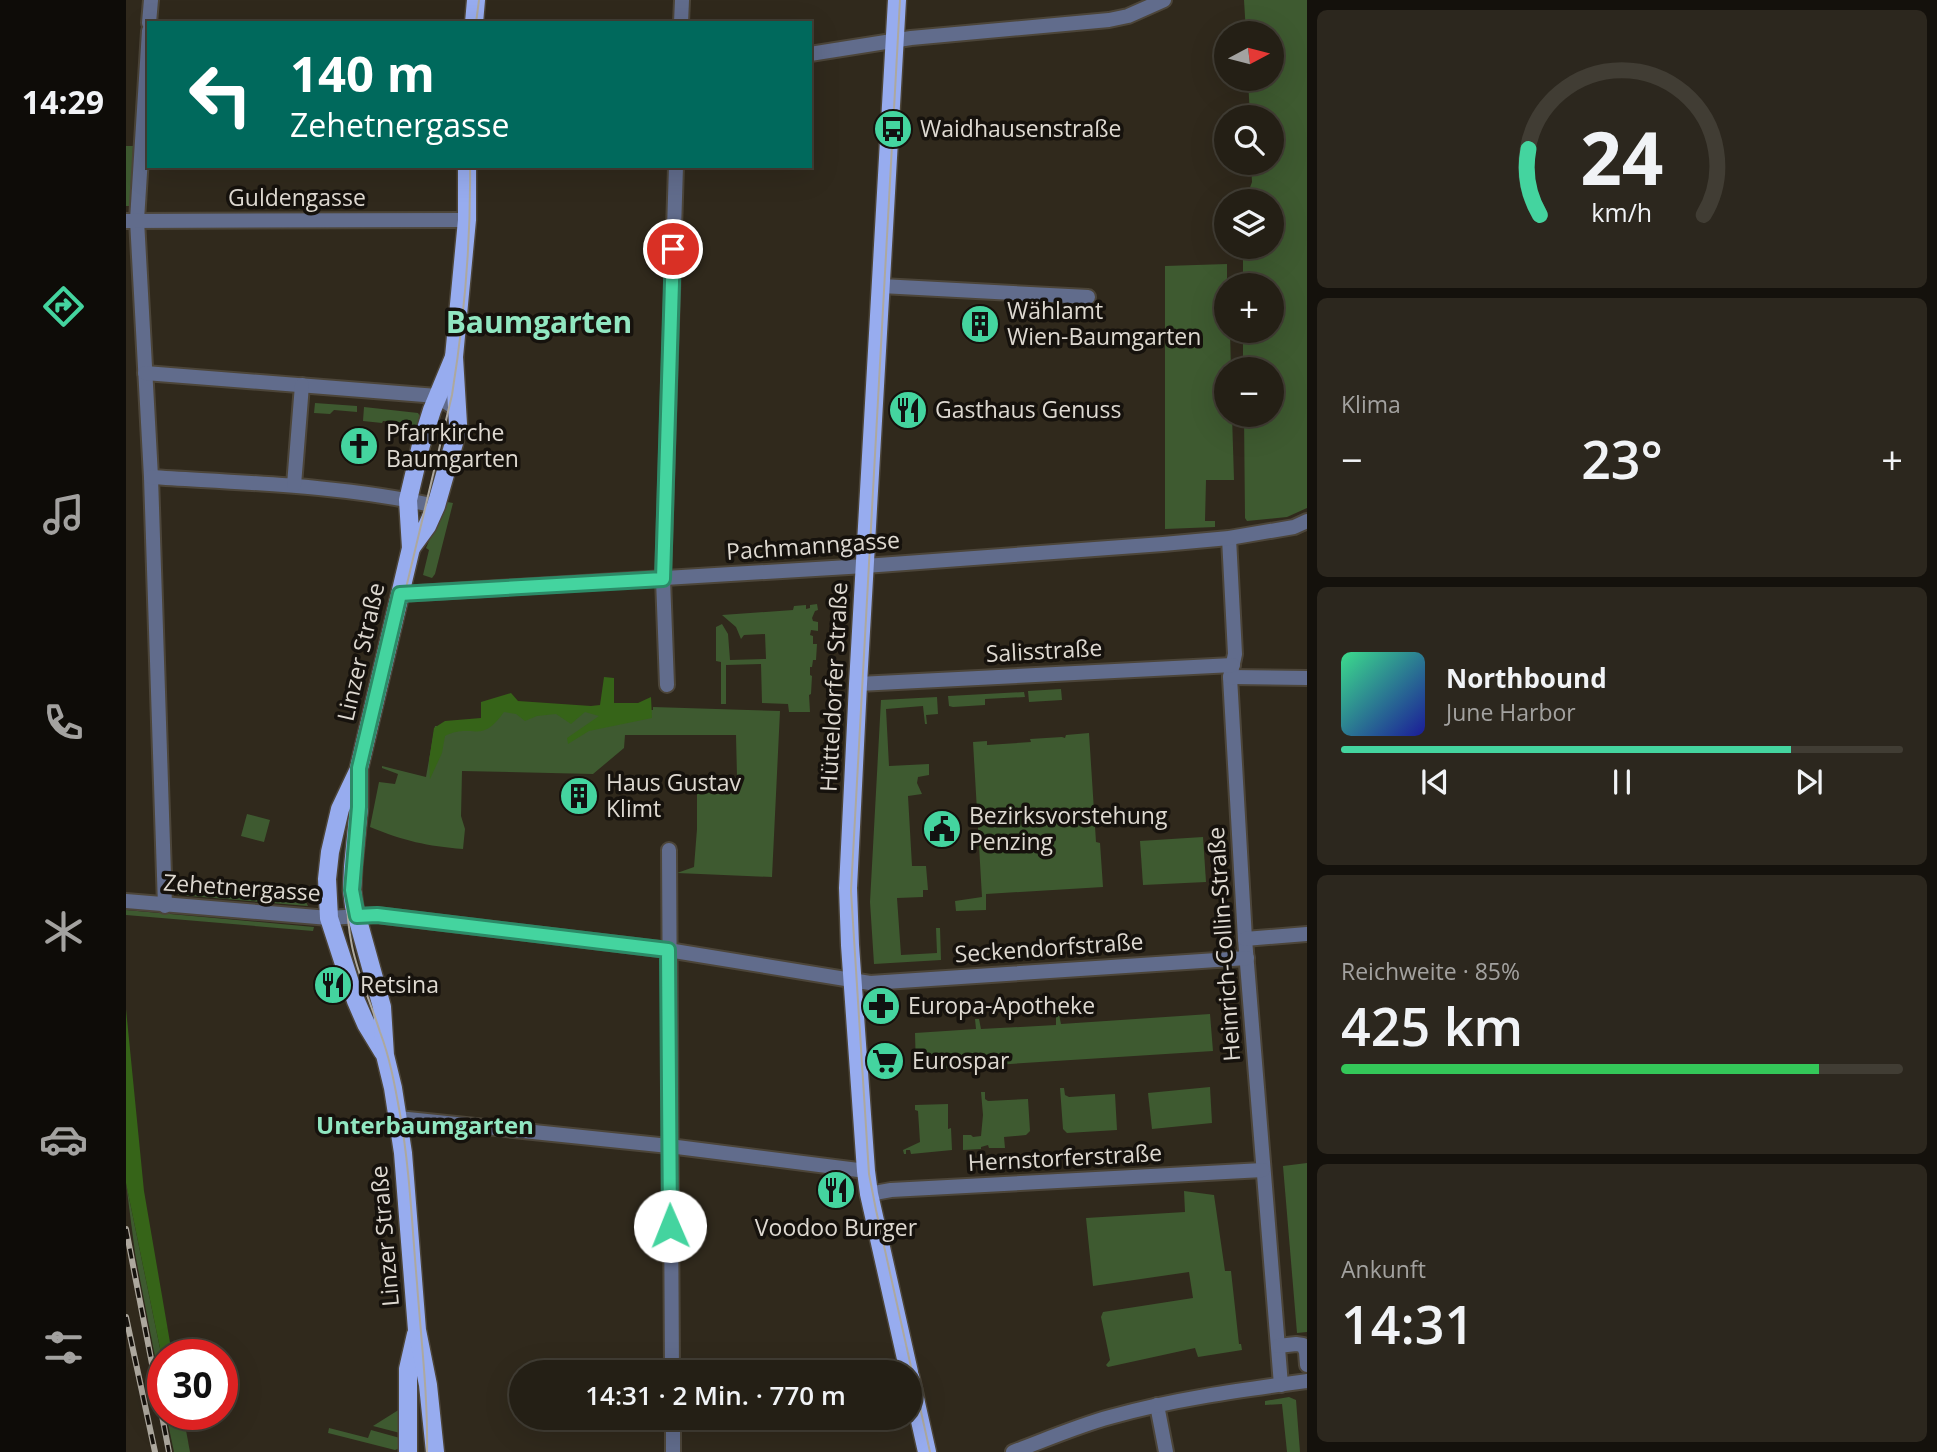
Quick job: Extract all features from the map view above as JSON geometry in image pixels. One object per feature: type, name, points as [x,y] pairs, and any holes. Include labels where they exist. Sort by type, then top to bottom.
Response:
[{"type":"main road","points":[[474,21],[476,0]]},
{"type":"main road","name":"Hütteldorfer Straße","points":[[897,0],[848,888],[866,1171],[907,1360]]},
{"type":"main road","name":"Linzer Straße","points":[[411,548],[427,526],[436,506],[458,424],[454,357],[467,220],[467,168]]},
{"type":"main road","name":"Linzer Straße","points":[[385,1055],[356,1001],[329,918],[327,879],[340,809],[359,768],[411,548],[408,500],[421,445],[454,357]]},
{"type":"main road","name":"Linzer Straße","points":[[359,768],[359,807],[352,890],[382,1007],[385,1055],[403,1153],[417,1330],[428,1385],[435,1452]]},
{"type":"main road","name":"Linzer Straße","points":[[408,1452],[408,1369],[417,1330]]},
{"type":"main road","name":"Hütteldorfer Straße","points":[[922,1429],[927,1452]]},
{"type":"street","points":[[149,21],[151,0]]},
{"type":"street","points":[[681,21],[682,0]]},
{"type":"street","points":[[812,54],[895,40],[1109,20],[1128,16],[1164,0]]},
{"type":"street","points":[[147,53],[132,220],[151,477],[165,906]]},
{"type":"street","points":[[667,685],[663,579],[676,168]]},
{"type":"street","name":"Guldengasse","points":[[132,220],[467,220]]},
{"type":"street","points":[[881,286],[1088,297]]},
{"type":"street","points":[[145,373],[438,397],[456,409]]},
{"type":"street","points":[[293,485],[302,385]]},
{"type":"street","points":[[151,477],[293,485],[436,506]]},
{"type":"street","name":"Pachmanngasse","points":[[400,594],[865,566],[1229,538],[1294,527],[1307,521]]},
{"type":"street","name":"Heinrich-Collin-Straße","points":[[1229,538],[1235,654],[1231,671],[1245,939],[1281,1385]]},
{"type":"street","name":"Salisstraße","points":[[858,684],[1231,671],[1307,678]]},
{"type":"street","points":[[668,850],[672,1360]]},
{"type":"street","name":"Zehetnergasse","points":[[126,901],[329,918],[377,915],[668,950],[853,981]]},
{"type":"street","points":[[1245,939],[1307,934]]},
{"type":"street","name":"Seckendorfstraße","points":[[853,981],[870,983],[1247,958]]},
{"type":"street","points":[[398,1118],[669,1146],[866,1171]]},
{"type":"street","name":"Hernstorferstraße","points":[[869,1194],[891,1189],[1263,1170]]},
{"type":"street","points":[[1278,1346],[1303,1345],[1307,1365]]},
{"type":"street","points":[[1013,1452],[1108,1418],[1157,1405],[1307,1381]]},
{"type":"street","points":[[1157,1405],[1166,1452]]},
{"type":"street","points":[[673,1430],[673,1452]]},
{"type":"green space","points":[[1244,0],[1307,0],[1307,508],[1287,517],[1247,521],[1244,427],[1284,427],[1284,357],[1243,357],[1243,343],[1284,343],[1284,273],[1243,273],[1243,259],[1284,259],[1284,189],[1249,189],[1252,175],[1284,175],[1284,105],[1249,105],[1249,91],[1284,91],[1284,21],[1245,21]]},
{"type":"green space","points":[[126,146],[133,146],[131,206],[126,206]]},
{"type":"green space","points":[[1227,264],[1227,273],[1214,273],[1214,343],[1230,343],[1231,357],[1214,357],[1214,427],[1232,427],[1234,480],[1206,480],[1205,521],[1215,521],[1215,527],[1165,529],[1165,266]]},
{"type":"green space","points":[[315,403],[357,406],[357,412],[334,410],[330,414],[314,413]]},
{"type":"green space","points":[[364,407],[418,413],[421,418],[419,430],[407,427],[406,423],[363,421]]},
{"type":"green space","points":[[442,501],[453,503],[432,578],[423,575],[429,550],[426,548]]},
{"type":"green space","points":[[817,604],[818,610],[812,618],[818,622],[818,631],[811,630],[810,635],[813,636],[813,644],[817,644],[816,660],[813,660],[810,667],[810,712],[789,712],[788,704],[762,703],[761,664],[726,665],[726,704],[721,704],[721,662],[716,661],[716,627],[722,624],[728,634],[730,660],[766,659],[765,634],[744,635],[741,639],[736,627],[722,615],[793,610],[794,606],[806,605],[806,609]]},
{"type":"green space","points":[[604,677],[614,678],[614,703],[638,703],[651,697],[652,718],[589,731],[568,744],[567,738],[599,716],[585,712],[571,724],[556,714],[537,716],[525,721],[516,714],[504,712],[496,722],[482,731],[455,732],[445,736],[442,753],[430,779],[429,761],[434,728],[445,721],[481,718],[481,702],[511,693],[518,701],[600,705]]},
{"type":"green space","points":[[1061,689],[1062,700],[1029,702],[1028,691]]},
{"type":"green space","points":[[1024,692],[1025,697],[985,699],[985,705],[949,706],[948,696]]},
{"type":"green space","points":[[937,697],[938,714],[926,715],[927,724],[923,706],[886,709],[889,766],[929,764],[929,775],[918,777],[917,783],[922,794],[908,796],[912,866],[926,866],[928,890],[923,890],[923,897],[897,898],[901,955],[937,953],[936,928],[940,928],[941,960],[874,964],[870,902],[881,700]]},
{"type":"green space","points":[[488,700],[601,709],[653,710],[653,707],[780,711],[772,877],[677,873],[694,867],[697,776],[737,777],[736,735],[625,735],[624,748],[593,774],[462,771],[461,816],[465,829],[463,849],[416,842],[370,827],[379,782],[395,784],[398,774],[382,766],[426,777],[435,726],[488,726]]},
{"type":"green space","points":[[1089,733],[1096,842],[1100,843],[1103,887],[986,894],[986,910],[956,911],[955,901],[982,897],[973,742],[987,741],[987,745],[1031,742],[1030,739],[1065,738],[1066,735]]},
{"type":"green space","points":[[247,814],[270,820],[264,842],[241,836]]},
{"type":"green space","points":[[1203,837],[1206,882],[1143,885],[1140,841]]},
{"type":"green space","points":[[178,891],[306,902],[308,906],[178,895]]},
{"type":"green space","points":[[126,910],[314,927],[313,931],[126,915]]},
{"type":"green space","points":[[126,1009],[144,1191],[169,1339],[158,1339],[126,1183]]},
{"type":"green space","points":[[1056,1014],[1059,1014],[1061,1024],[1210,1014],[1213,1051],[916,1070],[915,1033],[976,1029],[975,1019],[979,1019],[981,1029],[1056,1025]]},
{"type":"green space","points":[[1210,1087],[1212,1123],[1152,1129],[1148,1093]]},
{"type":"green space","points":[[1060,1088],[1064,1088],[1065,1095],[1069,1097],[1115,1094],[1117,1130],[1067,1133],[1063,1129]]},
{"type":"green space","points":[[981,1092],[985,1092],[985,1099],[988,1101],[1028,1099],[1030,1131],[1026,1135],[1004,1137],[1005,1148],[989,1148],[988,1145],[981,1149],[963,1150],[963,1135],[981,1136]]},
{"type":"green space","points":[[948,1104],[948,1129],[951,1128],[952,1150],[911,1154],[910,1150],[906,1150],[904,1154],[903,1150],[920,1142],[918,1111],[915,1110],[915,1105]]},
{"type":"green space","points":[[1307,1163],[1307,1332],[1297,1333],[1283,1166]]},
{"type":"green space","points":[[126,1183],[158,1339],[152,1339],[135,1253]]},
{"type":"green space","points":[[1184,1191],[1214,1195],[1225,1271],[1231,1271],[1239,1344],[1242,1350],[1198,1357],[1195,1348],[1108,1367],[1106,1365],[1110,1360],[1101,1317],[1103,1312],[1193,1298],[1189,1272],[1093,1286],[1086,1218],[1185,1212]]},
{"type":"green space","points":[[1289,1397],[1296,1400],[1300,1452],[1287,1452],[1282,1404],[1265,1405],[1265,1401]]},
{"type":"green space","points":[[400,1409],[400,1433],[373,1426]]},
{"type":"green space","points":[[329,1428],[368,1438],[371,1430],[400,1438],[400,1448],[395,1450],[328,1433]]},
{"type":"green space","points":[[169,1430],[186,1430],[190,1452],[174,1452]]},
{"type":"tram line","points":[[476,21],[479,0]]},
{"type":"tram line","points":[[900,0],[851,891],[869,1174],[930,1452]]},
{"type":"tram line","points":[[427,1452],[424,1367],[403,1135],[384,1042],[352,946],[347,881],[362,773],[452,395],[466,281],[470,168]]},
{"type":"railway","points":[[126,1229],[169,1452]]},
{"type":"railway","points":[[126,1317],[155,1452]]},
{"type":"place","name":"Waidhausenstraße","points":[[893,129]]},
{"type":"place","name":"Wählamt Wien-Baumgarten","points":[[980,324]]},
{"type":"place","name":"Gasthaus Genuss","points":[[908,410]]},
{"type":"place","name":"Pfarrkirche Baumgarten","points":[[359,446]]},
{"type":"place","name":"Haus Gustav Klimt","points":[[579,796]]},
{"type":"place","name":"Bezirksvorstehung Penzing","points":[[942,829]]},
{"type":"place","name":"Retsina","points":[[333,985]]},
{"type":"place","name":"Europa-Apotheke","points":[[881,1006]]},
{"type":"place","name":"Eurospar","points":[[885,1061]]},
{"type":"place","name":"Voodoo Burger","points":[[836,1190]]},
{"type":"district","name":"Baumgarten","points":[[539,323]]},
{"type":"district","name":"Unterbaumgarten","points":[[425,1126]]},
{"type":"route","points":[[670,1226],[668,950],[377,915],[357,916],[352,890],[359,807],[359,768],[400,594],[663,579],[673,249]]}]
